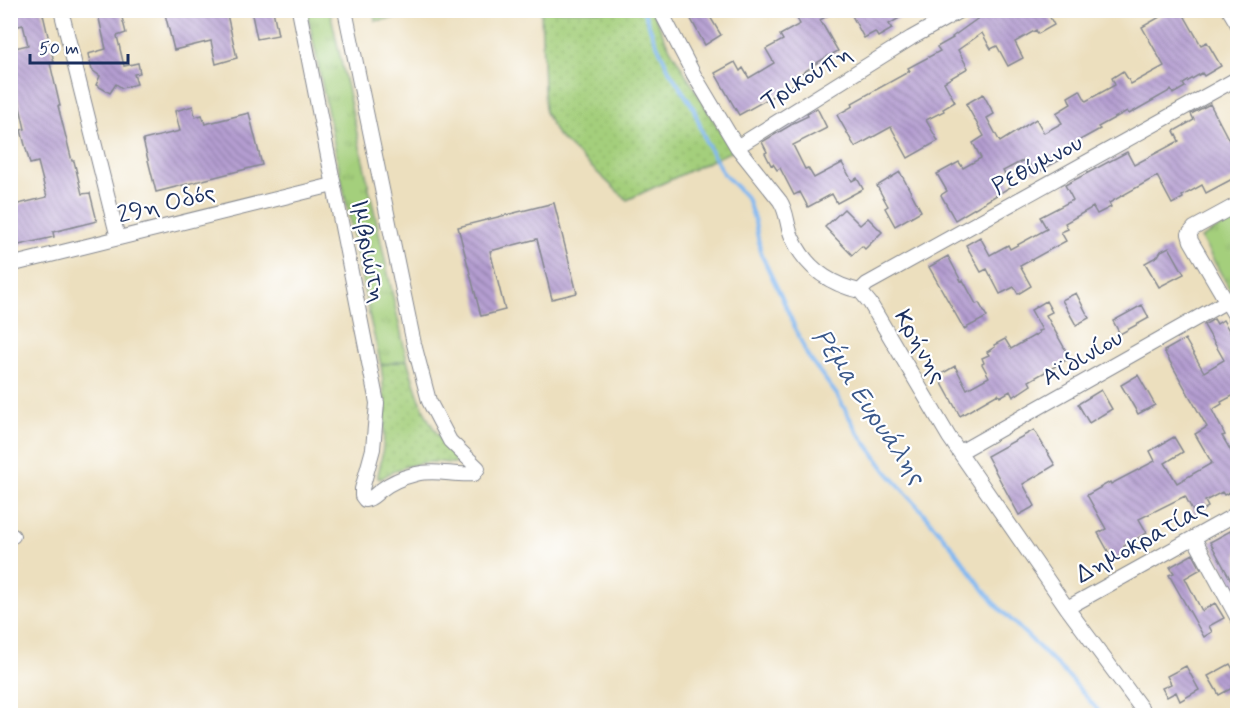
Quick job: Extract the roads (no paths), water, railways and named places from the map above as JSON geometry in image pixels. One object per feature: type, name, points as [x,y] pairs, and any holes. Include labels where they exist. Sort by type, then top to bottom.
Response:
[{"type":"street","points":[[61,10],[118,238]]},
{"type":"street","name":"Ιμβριώτη","points":[[299,10],[377,403],[373,448],[362,489],[365,500],[371,499],[382,489],[399,480],[418,473],[467,475],[474,474],[478,468],[450,441],[429,401],[414,344],[345,10]]},
{"type":"street","points":[[660,10],[694,75],[737,147],[786,210],[791,236],[800,252],[810,266],[831,282],[860,291]]},
{"type":"street","name":"Τρικούπη","points":[[737,147],[911,38],[961,10]]},
{"type":"street","points":[[1229,10],[1238,25]]},
{"type":"street","name":"Ρεθύμνου","points":[[860,291],[867,284],[1238,78]]},
{"type":"street","name":"29η Οδός","points":[[10,265],[333,185]]},
{"type":"street","points":[[1238,204],[1194,228],[1189,234],[1238,321]]},
{"type":"street","name":"Κρήνης","points":[[860,291],[870,303],[932,411],[1067,608],[1147,716]]},
{"type":"street","name":"Αϊδινίου","points":[[960,452],[1227,301]]},
{"type":"street","name":"Δημοκρατίας","points":[[1067,608],[1238,513]]},
{"type":"street","points":[[1194,538],[1238,620]]},
{"type":"waterway","name":"Ρέμα Ευρυάλης","points":[[643,10],[670,72],[693,107],[706,142],[723,173],[747,198],[755,222],[761,254],[807,355],[837,395],[857,431],[887,472],[952,547],[993,602],[1069,677],[1103,716]]}]
